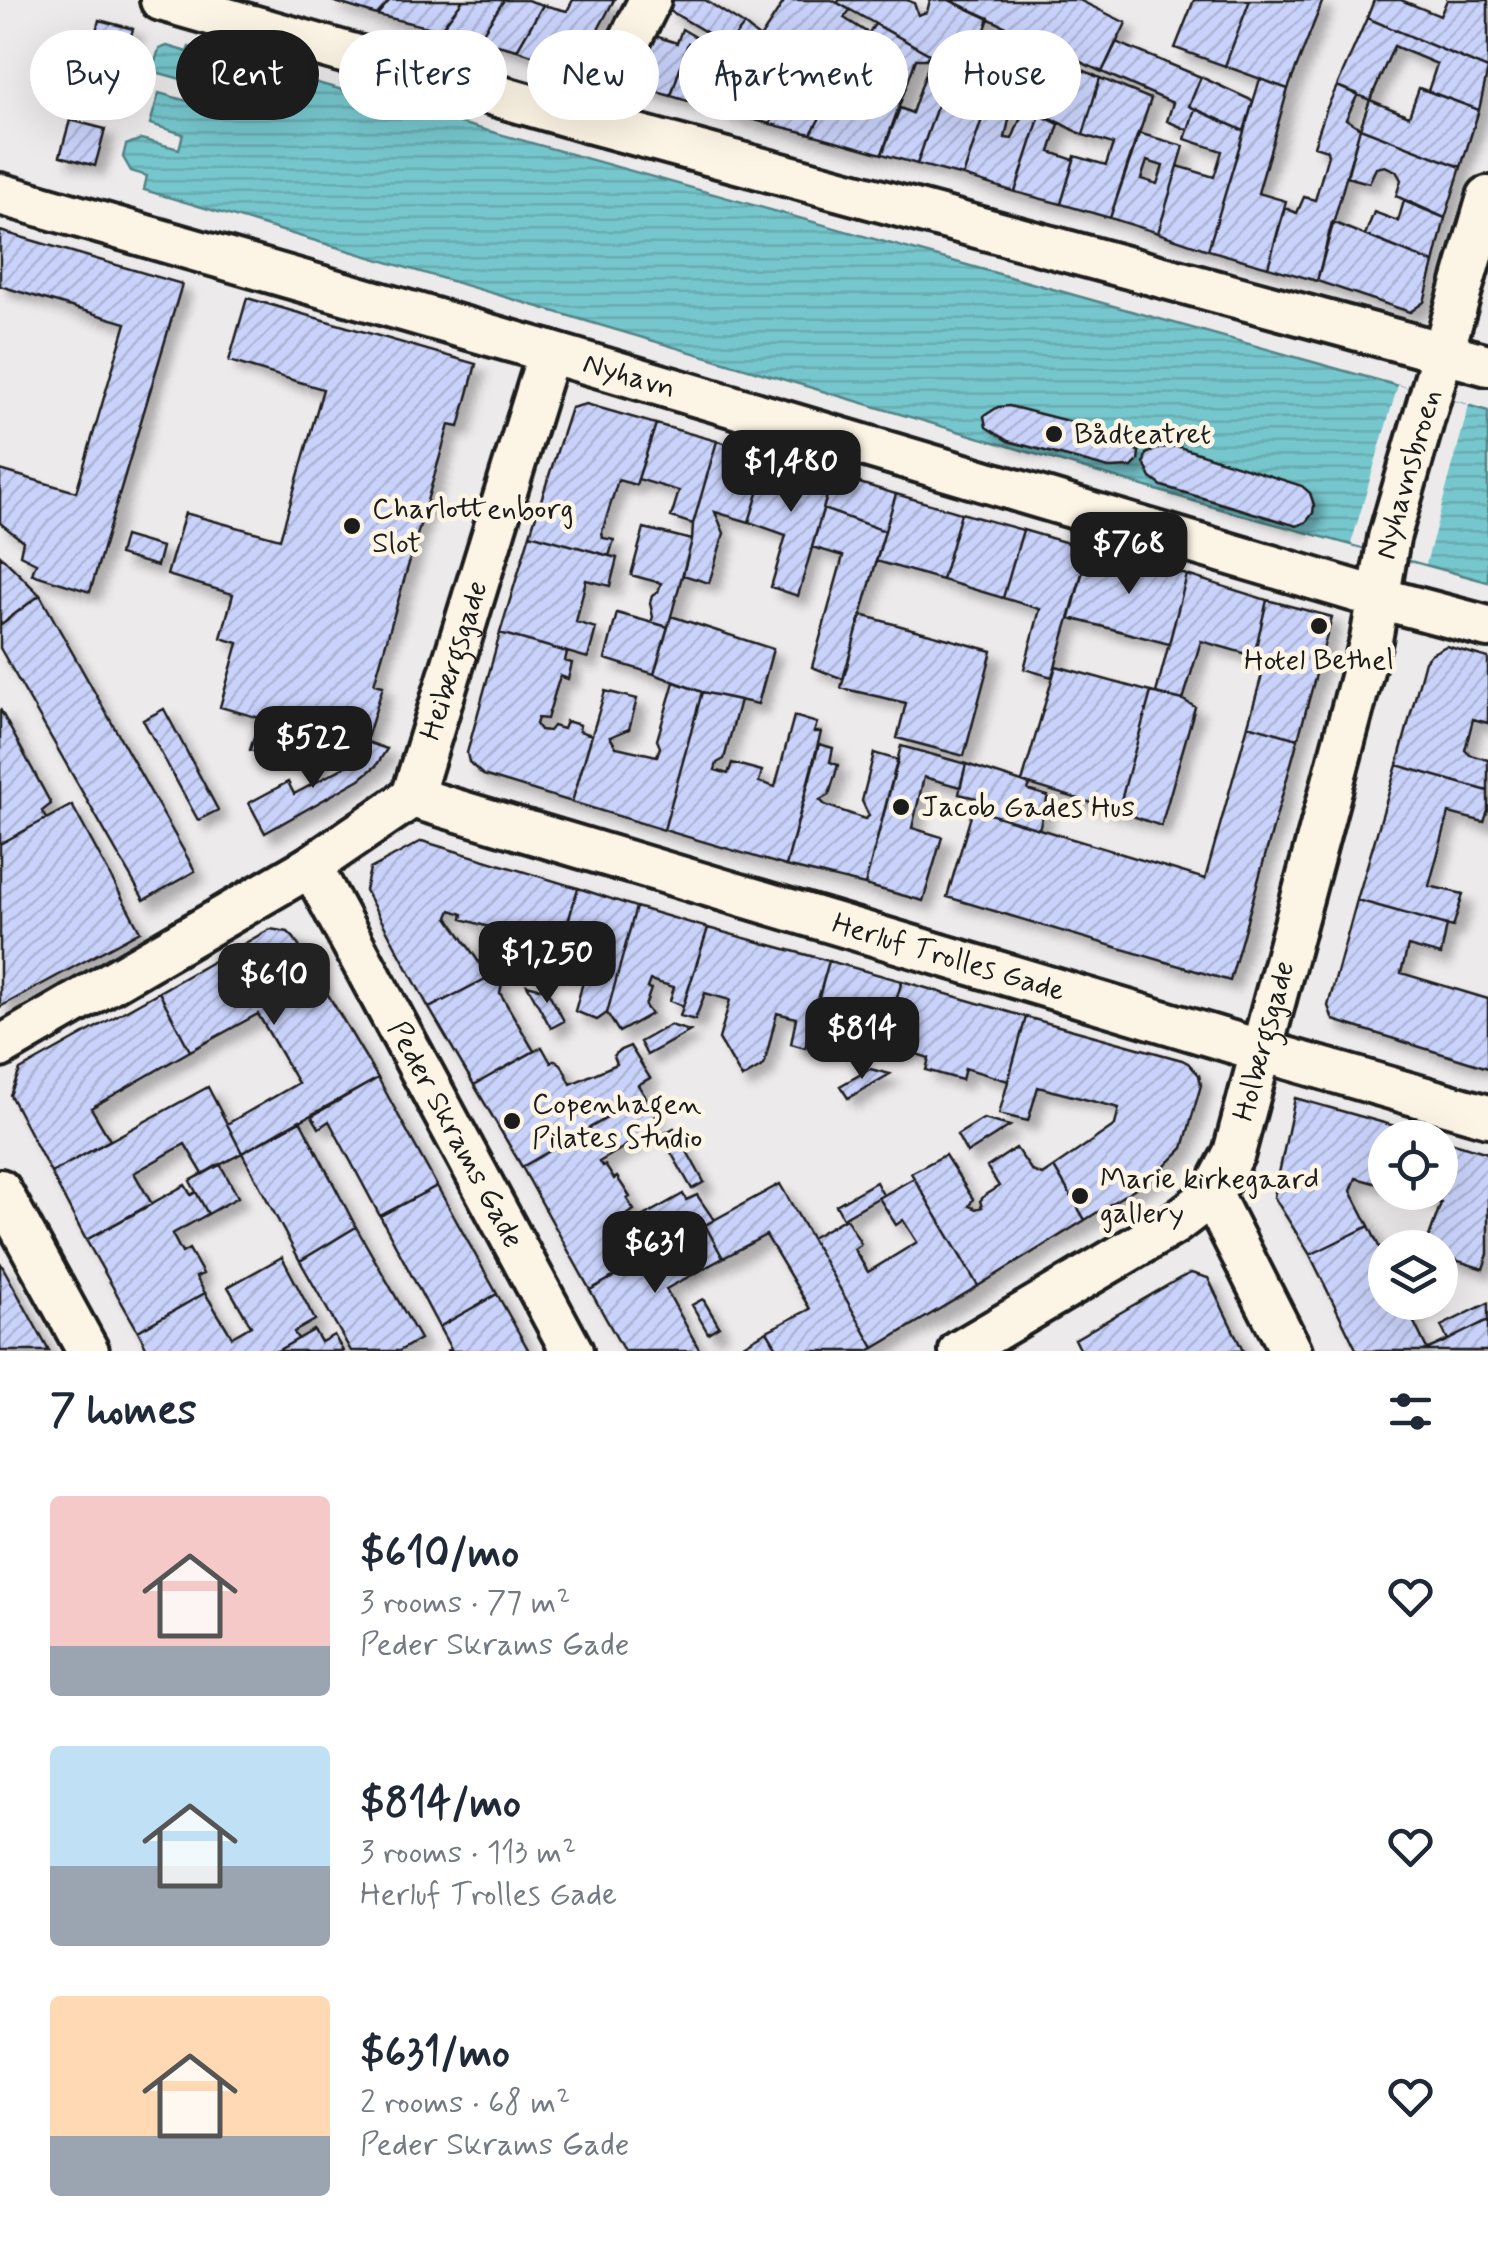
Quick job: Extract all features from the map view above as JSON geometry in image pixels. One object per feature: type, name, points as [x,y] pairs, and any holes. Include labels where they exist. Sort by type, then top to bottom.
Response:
[{"type":"street","points":[[161,0],[588,122],[1488,365]]},
{"type":"street","points":[[588,122],[650,0]]},
{"type":"street","name":"Nyhavn","points":[[0,194],[1488,627]]},
{"type":"street","name":"Nyhavnsbroen","points":[[1379,598],[1386,553],[1488,197]]},
{"type":"street","name":"Heibergsgade","points":[[412,797],[549,352]]},
{"type":"street","name":"Holbergsgade","points":[[960,1351],[1174,1224],[1212,1195],[1234,1153],[1379,598]]},
{"type":"street","points":[[0,1047],[312,866],[412,797]]},
{"type":"street","name":"Herluf Trolles Gade","points":[[412,797],[1488,1116]]},
{"type":"street","name":"Peder Skrams Gade","points":[[312,866],[572,1351]]},
{"type":"street","points":[[0,1190],[88,1351]]},
{"type":"street","points":[[1212,1195],[1291,1351]]},
{"type":"water","points":[[159,49],[176,49],[176,78],[159,73],[156,68]]},
{"type":"water","points":[[319,83],[339,89],[339,120],[450,120],[1488,411],[1488,582],[1234,513],[144,190],[147,176],[131,171],[123,157],[126,145],[141,139],[179,149],[183,134],[150,124],[156,120],[159,93],[176,98],[176,120],[319,120]]},
{"type":"pier","points":[[1398,385],[1469,405],[1426,564],[1351,544]]},
{"type":"building","points":[[329,0],[390,0],[377,15]]},
{"type":"building","points":[[390,0],[463,0],[440,30],[377,15]]},
{"type":"building","points":[[463,0],[504,0],[484,30],[440,30]]},
{"type":"building","points":[[504,0],[543,5],[517,50],[507,47],[507,30],[484,30]]},
{"type":"building","points":[[573,0],[614,0],[598,30],[529,30],[543,5],[567,11]]},
{"type":"building","points":[[673,0],[705,0],[744,25],[740,30],[703,30],[667,9]]},
{"type":"building","points":[[785,0],[832,0],[850,10],[844,18],[863,30],[765,30]]},
{"type":"building","points":[[907,0],[914,3],[918,15],[927,12],[930,0],[949,0],[989,18],[985,30],[928,30],[928,53],[908,42],[908,30],[886,30],[838,3]]},
{"type":"building","points":[[949,0],[1079,0],[1126,23],[1102,72],[1081,62],[1081,30],[1013,30]]},
{"type":"building","points":[[1194,0],[1250,0],[1225,66],[1175,48]]},
{"type":"building","points":[[1250,0],[1323,0],[1288,89],[1225,66]]},
{"type":"building","points":[[1374,0],[1401,0],[1440,16],[1447,0],[1488,0],[1488,69],[1367,18]]},
{"type":"building","points":[[1367,18],[1488,69],[1479,110],[1428,91],[1437,64],[1394,46],[1370,100],[1337,86]]},
{"type":"building","points":[[99,20],[133,29],[133,30],[96,30]]},
{"type":"building","points":[[527,33],[527,53],[517,50]]},
{"type":"building","points":[[659,37],[677,43],[679,37],[679,71],[671,96],[659,93]]},
{"type":"building","points":[[908,42],[928,53],[926,59],[916,59],[908,81]]},
{"type":"building","points":[[1116,42],[1201,77],[1189,106],[1195,109],[1188,130],[1167,121],[1173,103],[1102,72]]},
{"type":"building","points":[[928,67],[928,120],[932,120],[917,164],[882,154],[895,120],[908,120],[908,111],[912,113]]},
{"type":"building","points":[[1081,69],[1100,78],[1083,135],[1054,120],[1081,120]]},
{"type":"building","points":[[679,71],[679,98],[671,96]]},
{"type":"building","points":[[1201,77],[1253,101],[1244,131],[1189,106]]},
{"type":"building","points":[[1100,78],[1151,99],[1110,218],[1061,204],[1075,156],[1106,165],[1113,144],[1083,135]]},
{"type":"building","points":[[1260,79],[1288,89],[1258,193],[1286,201],[1268,267],[1208,250]]},
{"type":"building","points":[[1337,86],[1358,94],[1346,119],[1360,128],[1317,281],[1268,267],[1285,208],[1297,213],[1304,197],[1315,200],[1328,155],[1327,150],[1314,146]]},
{"type":"building","points":[[1419,88],[1479,110],[1461,167],[1360,128],[1370,100],[1409,116]]},
{"type":"building","points":[[1195,109],[1244,131],[1208,250],[1158,233],[1178,166],[1214,177],[1222,151],[1185,139]]},
{"type":"building","points":[[70,120],[105,129],[95,166],[60,156]]},
{"type":"building","points":[[772,120],[819,120],[811,134],[770,124]]},
{"type":"building","points":[[819,120],[894,120],[882,154],[811,134]]},
{"type":"building","points":[[932,120],[982,120],[963,176],[917,164]]},
{"type":"building","points":[[982,120],[1009,120],[1005,138],[1012,139],[1020,120],[1038,120],[1015,192],[963,176]]},
{"type":"building","points":[[1038,120],[1059,124],[1050,152],[1074,160],[1061,204],[1015,192]]},
{"type":"building","points":[[1360,128],[1461,167],[1445,218],[1396,196],[1401,180],[1396,171],[1385,166],[1376,168],[1369,183],[1347,177]]},
{"type":"building","points":[[1138,133],[1184,146],[1158,233],[1110,218]],"holes":[[[1147,161],[1163,166],[1157,184],[1141,179]]]},
{"type":"building","points":[[1404,201],[1445,218],[1434,263],[1365,235],[1374,212],[1398,221]]},
{"type":"building","points":[[1332,222],[1434,263],[1424,302],[1410,312],[1317,281]]},
{"type":"building","points":[[0,231],[182,284],[90,592],[32,574],[36,563],[20,555],[23,541],[0,523],[0,470],[76,492],[126,323],[0,286]]},
{"type":"building","name":"Charlottenborg Slot","points":[[247,298],[476,364],[459,427],[449,425],[374,684],[383,686],[364,748],[326,737],[316,770],[250,750],[260,718],[220,707],[238,643],[221,638],[233,594],[167,575],[185,513],[280,539],[323,389],[229,361]]},
{"type":"building","points":[[586,404],[656,424],[636,485],[618,480],[602,532],[603,538],[614,540],[609,556],[530,534],[571,408]]},
{"type":"building","name":"Bådteatret","points":[[1009,406],[1107,431],[1139,452],[1138,461],[1132,467],[1109,468],[1008,441],[986,427],[984,416],[998,407]]},
{"type":"building","points":[[656,424],[717,441],[693,524],[671,517],[679,491],[638,479]]},
{"type":"building","points":[[717,441],[770,455],[749,522],[715,512],[724,533],[709,583],[683,575]]},
{"type":"building","points":[[1176,446],[1302,486],[1310,493],[1313,513],[1297,526],[1162,486],[1151,478],[1144,463],[1146,454]]},
{"type":"building","points":[[770,455],[833,475],[798,596],[771,587],[786,535],[749,522]]},
{"type":"building","points":[[833,475],[896,494],[885,531],[823,509]]},
{"type":"building","points":[[896,494],[961,513],[942,580],[876,561]]},
{"type":"building","points":[[823,509],[885,531],[843,679],[812,667],[843,556],[812,547]]},
{"type":"building","points":[[961,513],[1023,530],[1003,598],[942,580]]},
{"type":"building","points":[[644,528],[692,540],[668,627],[651,622],[650,603],[661,583],[631,575]]},
{"type":"building","points":[[1023,530],[1089,549],[1052,677],[1024,669],[1040,609],[1003,598]]},
{"type":"building","points":[[530,534],[617,558],[610,586],[586,580],[576,622],[596,628],[588,658],[500,633]]},
{"type":"building","points":[[124,536],[162,547],[157,566],[119,555]]},
{"type":"building","points":[[1089,549],[1187,575],[1169,644],[1070,618]]},
{"type":"building","points":[[0,555],[40,595],[0,625]]},
{"type":"building","points":[[1187,575],[1267,600],[1254,656],[1201,641],[1183,700],[1156,693]]},
{"type":"building","points":[[40,595],[195,871],[144,900],[0,648],[0,625]]},
{"type":"building","points":[[1267,600],[1332,617],[1298,739],[1248,725],[1266,660],[1254,656]]},
{"type":"building","points":[[617,613],[668,627],[654,674],[605,659]]},
{"type":"building","points":[[861,615],[992,651],[964,756],[897,738],[906,703],[841,688]]},
{"type":"building","points":[[671,616],[773,649],[758,704],[702,692],[654,674]]},
{"type":"building","points":[[500,633],[567,652],[565,661],[572,663],[568,679],[560,676],[547,719],[538,718],[536,724],[540,730],[549,731],[553,726],[563,729],[566,721],[580,725],[579,731],[592,735],[572,802],[483,775],[469,762],[467,753]]},
{"type":"building","points":[[1446,646],[1488,658],[1488,723],[1473,719],[1465,750],[1488,760],[1488,791],[1397,765],[1425,661]]},
{"type":"building","points":[[1056,666],[1151,692],[1118,811],[1022,782]]},
{"type":"building","points":[[674,682],[702,692],[664,830],[572,802],[605,691],[637,699],[629,729],[610,737],[616,747],[657,756],[657,740]]},
{"type":"building","points":[[702,692],[740,700],[724,759],[715,770],[728,774],[732,763],[762,771],[759,782],[775,787],[794,716],[817,723],[814,732],[821,732],[786,866],[664,830]]},
{"type":"building","points":[[1151,692],[1195,707],[1161,826],[1118,811]]},
{"type":"building","points":[[0,709],[51,804],[42,811],[46,819],[0,844]]},
{"type":"building","points":[[164,709],[218,810],[198,820],[143,720]]},
{"type":"building","points":[[1248,725],[1298,739],[1230,981],[947,897],[973,809],[1205,879]]},
{"type":"building","points":[[367,742],[387,749],[376,766],[265,833],[249,803],[288,782],[294,794],[348,765]]},
{"type":"building","points":[[819,744],[833,748],[830,762],[838,765],[829,795],[820,800],[865,819],[869,816],[862,801],[874,753],[898,760],[865,885],[786,866]]},
{"type":"building","name":"Jacob Gades Hus","points":[[901,746],[966,764],[960,787],[924,777],[912,828],[942,837],[923,901],[865,885]]},
{"type":"building","points":[[966,764],[1030,785],[1028,790],[1048,796],[1039,829],[973,809],[976,798],[959,794]]},
{"type":"building","points":[[1397,765],[1488,791],[1484,822],[1449,813],[1429,886],[1463,894],[1453,927],[1357,900]]},
{"type":"building","points":[[72,805],[140,931],[0,1007],[0,844]]},
{"type":"building","points":[[422,841],[578,888],[560,949],[541,942],[530,951],[526,963],[514,959],[518,947],[523,945],[522,937],[462,919],[463,914],[451,910],[448,917],[489,977],[429,1008],[365,890],[370,869]]},
{"type":"building","points":[[578,888],[636,907],[607,1013],[597,1020],[575,1011],[590,957],[560,949]]},
{"type":"building","points":[[1357,900],[1447,925],[1441,955],[1408,946],[1401,973],[1488,999],[1488,1068],[1333,1020],[1328,1006]]},
{"type":"building","points":[[636,907],[708,928],[683,1006],[670,1001],[674,987],[650,980],[645,1006],[651,1014],[619,1032],[607,1013]]},
{"type":"building","points":[[708,928],[829,961],[805,1048],[791,1044],[796,1018],[777,1013],[764,1065],[742,1078],[719,1039],[730,1000],[705,993],[695,1020],[680,1016]]},
{"type":"building","points":[[270,929],[288,932],[294,938],[378,1078],[242,1153],[227,1124],[298,1083],[258,1014],[190,1051],[159,992]]},
{"type":"building","points":[[829,961],[902,981],[882,1047],[826,1029],[821,1042],[807,1038]]},
{"type":"building","points":[[489,977],[502,984],[500,993],[534,1051],[474,1085],[429,1008]]},
{"type":"building","points":[[902,981],[1026,1017],[1008,1081],[965,1068],[962,1080],[926,1070],[929,1058],[883,1043]]},
{"type":"building","points":[[527,985],[547,990],[564,1021],[551,1028]]},
{"type":"building","points":[[159,992],[190,1051],[91,1108],[110,1140],[51,1173],[10,1095],[20,1070]]},
{"type":"building","points":[[1026,1017],[1182,1060],[1199,1075],[1201,1085],[1183,1148],[1156,1175],[1085,1220],[1054,1167],[1115,1125],[1119,1108],[1038,1087],[1028,1121],[999,1114]]},
{"type":"building","points":[[670,1025],[690,1031],[647,1055],[640,1042]]},
{"type":"building","points":[[630,1046],[650,1078],[638,1085],[645,1096],[522,1167],[474,1085],[542,1047],[551,1063],[555,1060],[561,1064],[571,1084],[617,1064],[614,1056]]},
{"type":"building","points":[[870,1069],[890,1074],[848,1098],[840,1086]]},
{"type":"building","points":[[378,1078],[437,1186],[380,1216],[329,1121],[319,1128],[312,1116]]},
{"type":"building","points":[[208,1087],[242,1153],[203,1174],[185,1144],[134,1173],[152,1204],[86,1240],[51,1173]]},
{"type":"building","points":[[645,1096],[658,1115],[644,1125],[649,1132],[599,1162],[614,1179],[617,1177],[630,1197],[627,1199],[634,1210],[624,1216],[631,1227],[639,1223],[636,1220],[683,1194],[686,1200],[697,1195],[714,1220],[590,1290],[522,1167]]},
{"type":"building","points":[[1295,1098],[1373,1120],[1368,1120],[1368,1181],[1356,1178],[1351,1191],[1369,1226],[1310,1255],[1274,1197]]},
{"type":"building","points":[[983,1119],[1010,1126],[967,1153],[957,1135]]},
{"type":"building","points":[[300,1120],[356,1227],[300,1261],[242,1153]]},
{"type":"building","points":[[674,1128],[704,1182],[692,1189],[661,1135]]},
{"type":"building","points":[[1458,1144],[1488,1153],[1488,1254],[1483,1269],[1458,1261],[1458,1230],[1431,1230],[1439,1210],[1458,1210]]},
{"type":"building","points":[[1016,1148],[1032,1171],[1042,1175],[1054,1167],[1085,1220],[978,1286],[911,1173],[945,1155],[973,1199],[969,1206],[976,1209],[982,1207],[980,1201],[985,1195],[999,1186],[987,1167]]},
{"type":"building","points":[[220,1164],[238,1197],[208,1214],[190,1181]]},
{"type":"building","points":[[914,1178],[978,1286],[874,1348],[811,1238],[846,1218],[861,1244],[854,1249],[868,1272],[917,1242],[903,1220],[896,1225],[879,1198]]},
{"type":"building","points":[[876,1182],[883,1195],[843,1218],[836,1205]]},
{"type":"building","points":[[780,1184],[874,1348],[779,1351],[767,1331],[810,1309],[766,1235],[723,1258],[705,1225]]},
{"type":"building","points":[[185,1185],[191,1195],[196,1192],[208,1214],[172,1234],[182,1253],[189,1249],[203,1274],[196,1277],[205,1293],[138,1331],[86,1240]]},
{"type":"building","points":[[437,1186],[497,1294],[439,1327],[380,1216]]},
{"type":"building","points":[[705,1225],[723,1258],[666,1289],[700,1351],[624,1351],[590,1290]]},
{"type":"building","points":[[1369,1226],[1368,1320],[1413,1320],[1427,1349],[1357,1351],[1310,1255]]},
{"type":"building","points":[[356,1227],[420,1339],[399,1351],[351,1351],[300,1261]]},
{"type":"building","points":[[282,1257],[315,1320],[294,1332],[298,1339],[277,1351],[148,1351],[138,1331],[205,1293],[232,1337],[251,1326],[228,1287]]},
{"type":"building","points":[[0,1262],[49,1351],[0,1351]]},
{"type":"building","points":[[1191,1273],[1208,1278],[1243,1351],[1081,1351],[1075,1339]]},
{"type":"building","points":[[497,1294],[529,1351],[446,1351],[451,1349],[439,1327]]},
{"type":"building","points":[[703,1299],[719,1326],[708,1333],[692,1305]]},
{"type":"building","points":[[1488,1303],[1488,1320],[1448,1340],[1441,1326]]},
{"type":"building","points":[[1488,1320],[1488,1351],[1424,1351],[1448,1340]]},
{"type":"building","points":[[314,1330],[321,1342],[334,1335],[343,1351],[277,1351]]},
{"type":"building","points":[[767,1331],[779,1351],[733,1351]]},
{"type":"place","name":"Bådteatret","points":[[1054,434]]},
{"type":"place","name":"Charlottenborg Slot","points":[[352,526]]},
{"type":"place","name":"Hotel Bethel","points":[[1319,626]]},
{"type":"place","name":"Jacob Gades Hus","points":[[901,807]]},
{"type":"place","name":"Copenhagen Pilates Studio","points":[[512,1121]]},
{"type":"place","name":"Marie kirkegaard gallery","points":[[1080,1196]]}]
